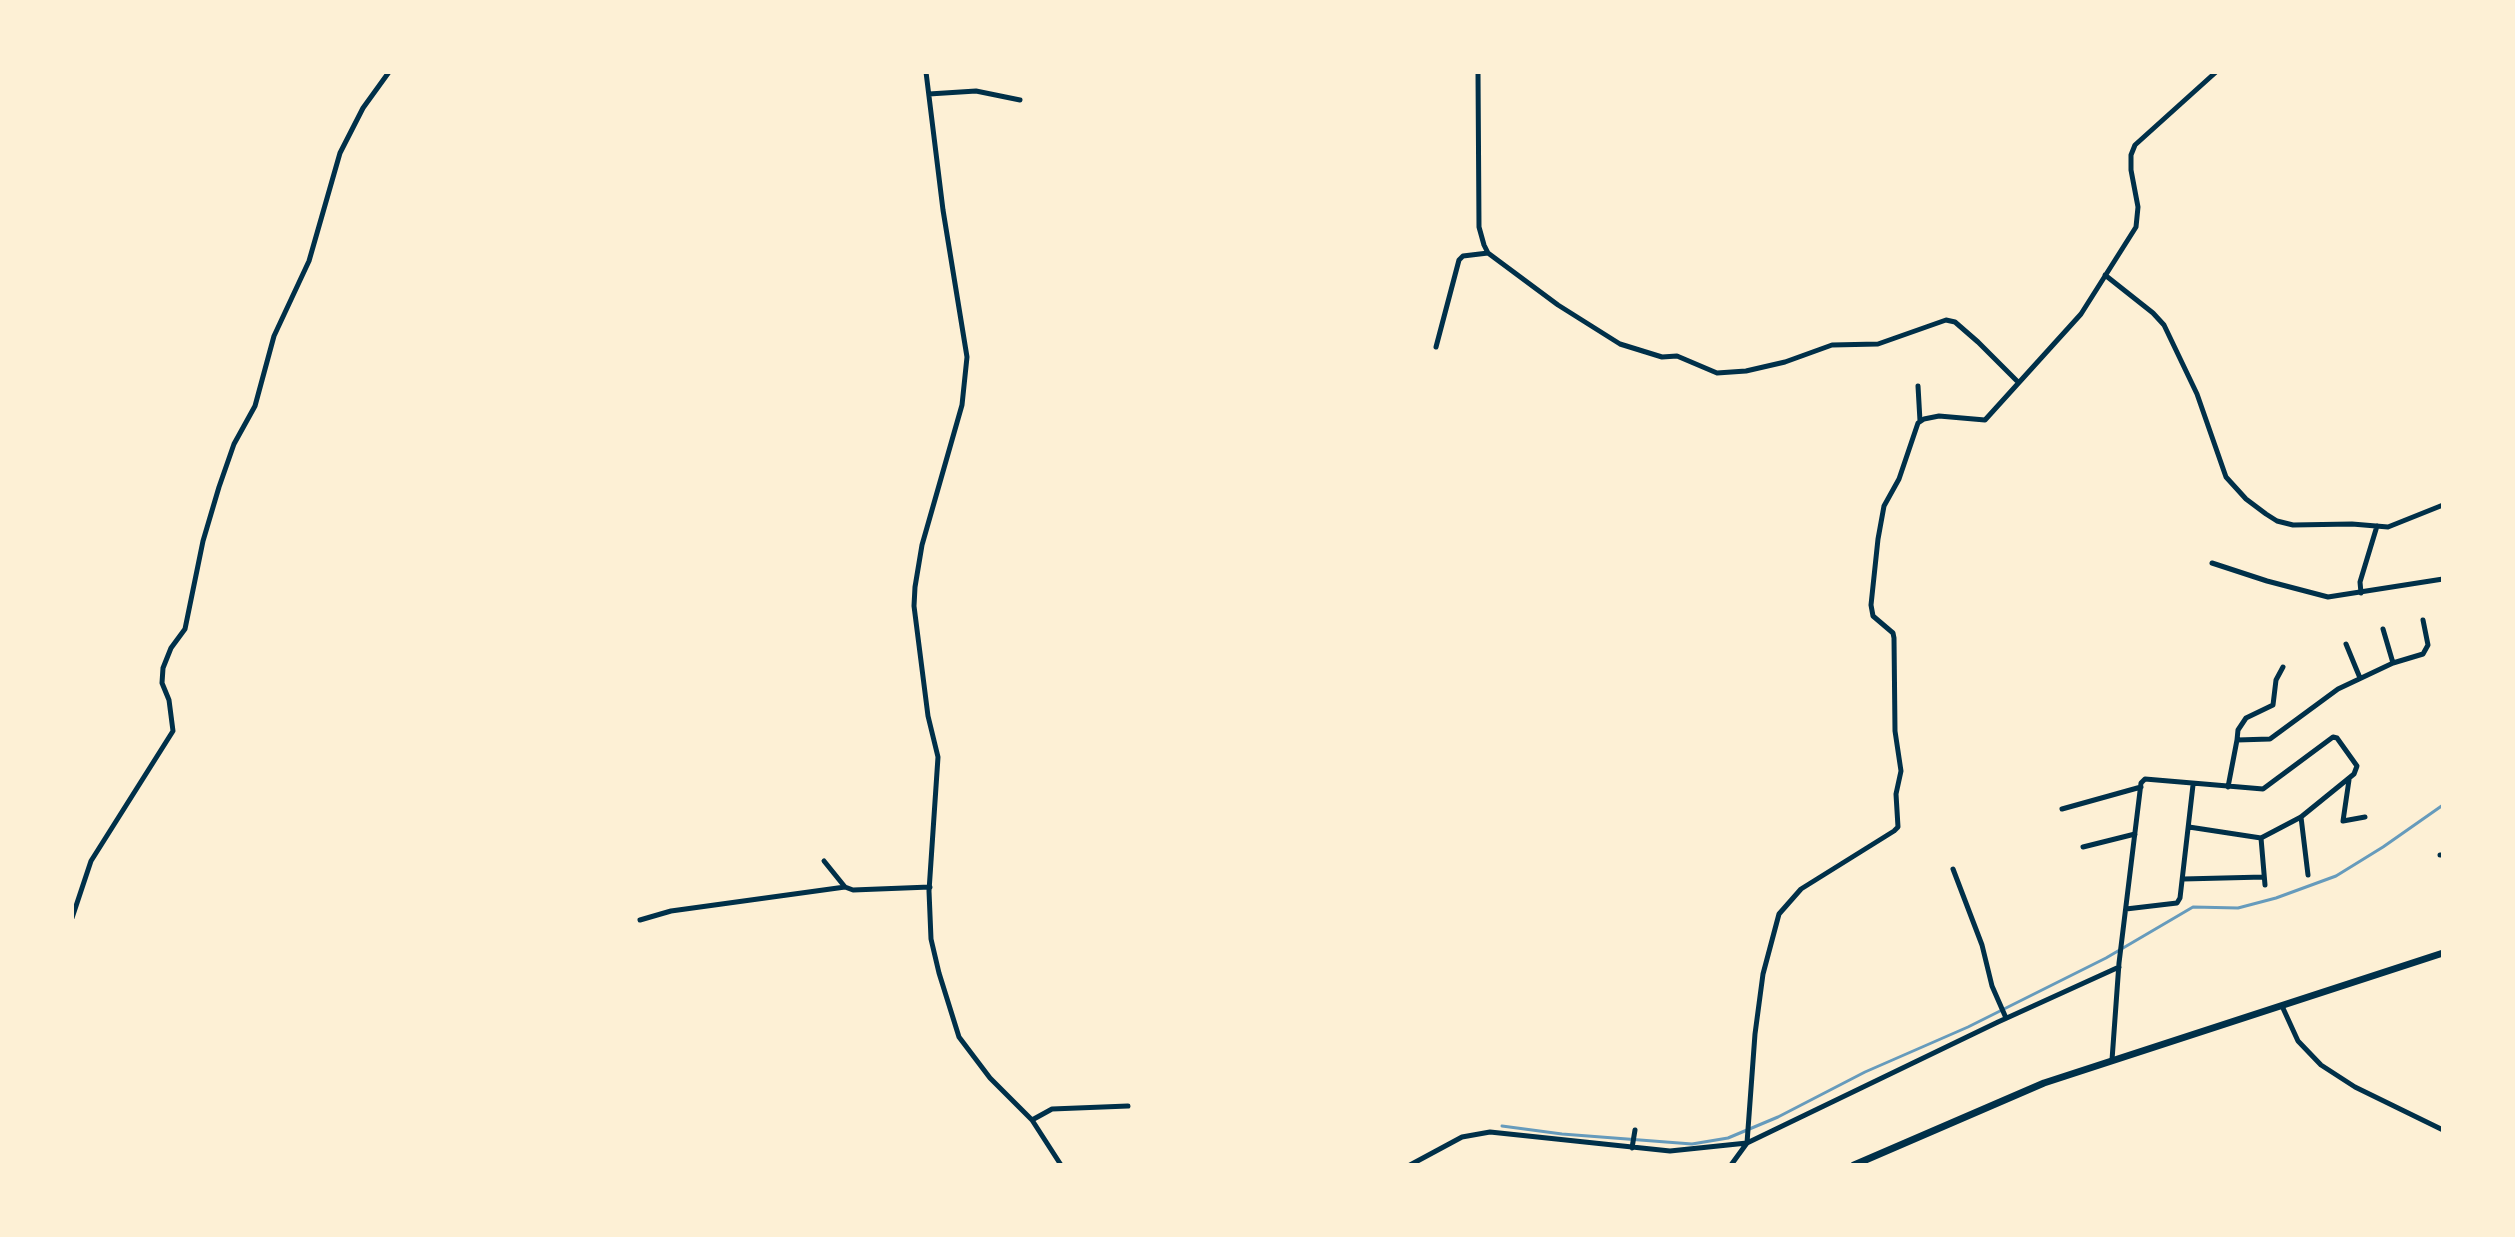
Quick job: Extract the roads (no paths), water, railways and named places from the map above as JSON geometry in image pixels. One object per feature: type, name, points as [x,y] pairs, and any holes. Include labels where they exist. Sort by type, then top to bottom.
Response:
[{"type":"main road","points":[[1854,1165],[2044,1083],[2443,953]]},
{"type":"street","points":[[72,918],[91,861],[173,731],[169,700],[162,683],[163,668],[171,648],[185,629],[203,541],[219,487],[234,444],[255,406],[274,336],[309,261],[340,153],[363,108],[389,72]]},
{"type":"street","points":[[926,72],[943,210],[967,357],[962,405],[922,545],[915,587],[914,606],[928,716],[938,757],[930,887],[931,939],[959,1037],[976,1063],[1032,1120],[1061,1165]]},
{"type":"street","points":[[1478,72],[1479,227],[1488,253],[1558,305],[1620,344],[1662,357],[1677,356],[1709,372],[1746,371],[1785,362],[1832,345],[1878,344],[1946,320],[1955,322],[2018,382]]},
{"type":"street","points":[[1920,421],[1939,416],[1985,420],[2081,314],[2136,227],[2138,207],[2131,170],[2135,145],[2216,72]]},
{"type":"street","points":[[929,94],[976,91],[1020,100]]},
{"type":"street","points":[[1436,347],[1461,258],[1488,253]]},
{"type":"street","points":[[2105,275],[2164,325],[2197,394],[2226,477],[2246,499],[2277,521],[2293,525],[2398,525],[2443,505]]},
{"type":"street","points":[[1731,1165],[1747,1142],[1751,1064],[1763,974],[1779,914],[1801,889],[1898,827],[1896,794],[1901,771],[1895,731],[1894,638],[1893,633],[1873,616],[1871,605],[1884,506],[1899,479],[1920,421],[1918,386]]},
{"type":"street","points":[[2361,593],[2360,582],[2377,526]]},
{"type":"street","points":[[2212,563],[2320,596],[2361,593],[2443,579]]},
{"type":"street","points":[[2237,740],[2270,739],[2338,689],[2393,663],[2423,654],[2427,650],[2423,620]]},
{"type":"street","points":[[2383,629],[2393,663]]},
{"type":"street","points":[[2346,644],[2360,678]]},
{"type":"street","points":[[2228,787],[2238,730],[2246,718],[2273,705],[2276,680],[2283,667]]},
{"type":"street","points":[[2112,1060],[2122,936],[2141,787],[2145,779],[2193,785],[2267,787],[2333,737],[2337,738],[2357,766],[2349,778],[2301,817],[2261,838],[2189,827]]},
{"type":"street","points":[[2349,778],[2343,821],[2365,817]]},
{"type":"street","points":[[2126,909],[2177,903],[2180,898],[2193,785]]},
{"type":"street","points":[[2062,809],[2141,787]]},
{"type":"street","points":[[2301,817],[2308,875]]},
{"type":"street","points":[[2083,847],[2135,834]]},
{"type":"street","points":[[2183,879],[2264,881],[2261,838]]},
{"type":"street","points":[[824,861],[845,887]]},
{"type":"street","points":[[1953,869],[2005,1017]]},
{"type":"street","points":[[640,920],[671,911],[845,887],[864,891],[930,887]]},
{"type":"street","points":[[1410,1165],[1462,1137],[1490,1132],[1670,1151],[1747,1142],[2119,965]]},
{"type":"street","points":[[2282,1006],[2298,1041],[2321,1065],[2355,1087],[2443,1130]]},
{"type":"street","points":[[1032,1120],[1052,1109],[1128,1106]]},
{"type":"street","points":[[1632,1147],[1634,1133]]},
{"type":"waterway","points":[[1502,1126],[1692,1144],[1728,1138],[1968,1027],[2106,958],[2193,907],[2238,908],[2336,876],[2443,805]]}]
